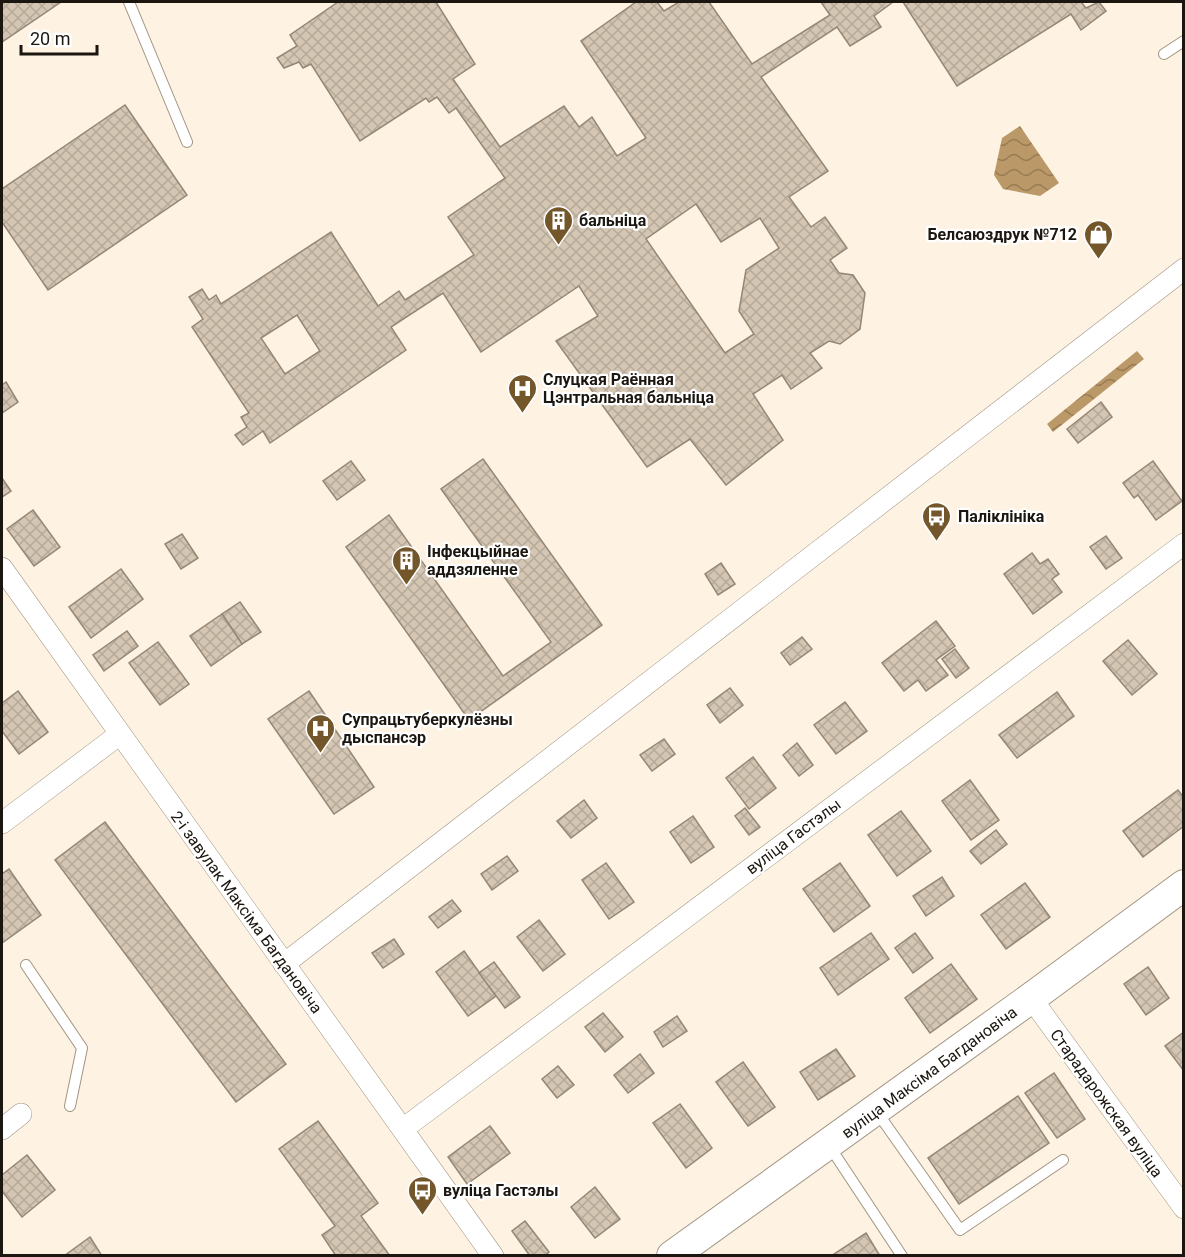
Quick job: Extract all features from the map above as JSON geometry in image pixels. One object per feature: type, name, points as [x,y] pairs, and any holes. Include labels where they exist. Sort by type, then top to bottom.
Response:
[{"type":"main road","name":"вуліца Максіма Багдановіча","points":[[672,1256],[1184,885]]},
{"type":"street","points":[[284,964],[1184,269]]},
{"type":"street","name":"вуліца Гастэлы","points":[[403,1129],[1184,544]]},
{"type":"street","name":"2-і завулак Максіма Багдановіча","points":[[2,568],[493,1256]]},
{"type":"street","points":[[2,823],[120,734]]},
{"type":"street","name":"Старадарожская вуліца","points":[[1031,998],[1184,1208]]},
{"type":"street","points":[[2,1129],[21,1114]]},
{"type":"lane","points":[[129,2],[187,142]]},
{"type":"lane","points":[[1164,54],[1184,41]]},
{"type":"lane","points":[[26,965],[82,1048],[70,1106]]},
{"type":"lane","points":[[875,1110],[960,1230],[1064,1161]]},
{"type":"lane","points":[[828,1144],[902,1256]]},
{"type":"water","points":[[1020,126],[1059,183],[1040,196],[1003,189],[994,175],[1002,138]]},
{"type":"water","points":[[1137,351],[1144,359],[1053,432],[1047,424]]},
{"type":"building","points":[[2,2],[61,2],[2,42]]},
{"type":"building","name":"бальніца","points":[[338,2],[436,2],[475,64],[453,79],[500,147],[564,106],[579,127],[592,117],[617,156],[646,138],[581,41],[636,2],[657,2],[664,11],[679,2],[709,2],[752,64],[830,15],[821,2],[893,2],[874,16],[881,27],[850,46],[837,27],[761,77],[828,171],[789,197],[811,227],[825,217],[847,248],[830,260],[839,273],[853,275],[865,293],[860,329],[840,344],[829,341],[810,353],[822,368],[791,389],[782,375],[753,394],[783,440],[726,485],[690,439],[647,467],[556,341],[598,316],[579,286],[481,352],[443,293],[391,327],[406,350],[270,443],[263,431],[243,445],[235,435],[247,427],[241,417],[249,413],[192,327],[203,319],[189,297],[202,289],[209,300],[216,295],[221,304],[331,232],[378,306],[399,291],[405,300],[474,255],[448,217],[505,178],[456,108],[449,113],[437,97],[429,102],[426,98],[360,141],[311,64],[303,68],[299,62],[284,68],[277,58],[297,46],[290,35]],"holes":[[[696,204],[721,242],[760,218],[779,248],[746,270],[739,311],[754,334],[725,353],[646,239]],[[297,315],[320,351],[285,374],[261,338]]]},
{"type":"building","points":[[903,2],[1081,2],[1086,8],[1099,2],[1106,11],[1081,30],[1071,14],[957,86]]},
{"type":"building","points":[[125,105],[187,195],[48,290],[2,222],[2,189]]},
{"type":"building","points":[[6,382],[18,402],[2,413],[2,385]]},
{"type":"building","points":[[1101,402],[1112,417],[1078,443],[1067,429]]},
{"type":"building","name":"Інфекцыйнае аддзяленне","points":[[483,459],[602,625],[469,720],[346,547],[389,515],[503,676],[551,642],[441,489]]},
{"type":"building","points":[[351,461],[365,480],[337,500],[323,481]]},
{"type":"building","points":[[1153,461],[1182,501],[1156,520],[1138,495],[1134,498],[1123,483]]},
{"type":"building","points":[[2,478],[11,491],[2,497]]},
{"type":"building","points":[[33,510],[60,547],[34,566],[7,529]]},
{"type":"building","points":[[182,534],[198,558],[181,569],[165,544]]},
{"type":"building","points":[[1106,536],[1122,558],[1106,569],[1090,547]]},
{"type":"building","points":[[1032,553],[1040,564],[1048,559],[1059,574],[1052,579],[1062,592],[1033,614],[1004,574]]},
{"type":"building","points":[[721,563],[735,584],[718,595],[705,574]]},
{"type":"building","points":[[121,569],[143,599],[91,638],[69,607]]},
{"type":"building","points":[[240,602],[261,632],[242,644],[222,614]]},
{"type":"building","points":[[222,614],[242,644],[211,666],[190,636]]},
{"type":"building","points":[[936,621],[955,646],[936,660],[948,675],[926,691],[918,680],[904,691],[882,663]]},
{"type":"building","points":[[127,631],[138,646],[104,671],[93,655]]},
{"type":"building","points":[[802,637],[812,649],[790,665],[781,653]]},
{"type":"building","points":[[1128,640],[1157,674],[1132,695],[1103,661]]},
{"type":"building","points":[[158,642],[189,684],[160,705],[129,663]]},
{"type":"building","points":[[955,649],[969,668],[956,678],[942,659]]},
{"type":"building","points":[[730,688],[743,705],[720,723],[707,705]]},
{"type":"building","points":[[18,691],[48,732],[19,754],[2,731],[2,703]]},
{"type":"building","name":"Супрацьтуберкулёзны дыспансэр","points":[[309,691],[374,787],[334,814],[268,719]]},
{"type":"building","points":[[1057,692],[1074,716],[1017,758],[999,735]]},
{"type":"building","points":[[845,702],[867,731],[836,754],[814,725]]},
{"type":"building","points":[[664,739],[675,754],[652,771],[640,755]]},
{"type":"building","points":[[797,743],[813,765],[799,776],[783,755]]},
{"type":"building","points":[[753,757],[776,788],[749,809],[726,778]]},
{"type":"building","points":[[970,780],[999,820],[971,840],[942,801]]},
{"type":"building","points":[[1178,790],[1184,798],[1184,826],[1143,857],[1123,831]]},
{"type":"building","points":[[584,800],[597,818],[571,838],[557,821]]},
{"type":"building","points":[[745,808],[760,827],[749,835],[735,816]]},
{"type":"building","points":[[901,811],[931,851],[897,876],[868,835]]},
{"type":"building","points":[[693,816],[714,847],[691,863],[670,832]]},
{"type":"building","points":[[105,822],[286,1064],[236,1102],[55,860]]},
{"type":"building","points":[[996,830],[1007,844],[981,864],[970,851]]},
{"type":"building","points":[[507,856],[518,871],[492,890],[481,874]]},
{"type":"building","points":[[606,863],[634,902],[609,919],[582,880]]},
{"type":"building","points":[[840,863],[870,906],[834,932],[803,889]]},
{"type":"building","points":[[9,869],[41,915],[2,943],[2,874]]},
{"type":"building","points":[[942,877],[954,896],[926,916],[913,896]]},
{"type":"building","points":[[1025,883],[1050,917],[1006,949],[981,915]]},
{"type":"building","points":[[452,900],[461,911],[438,928],[429,917]]},
{"type":"building","points":[[539,920],[565,954],[543,971],[517,937]]},
{"type":"building","points":[[871,933],[889,959],[838,995],[820,968]]},
{"type":"building","points":[[915,933],[933,958],[913,973],[895,948]]},
{"type":"building","points":[[394,939],[404,954],[383,968],[372,953]]},
{"type":"building","points":[[464,951],[496,996],[468,1016],[436,972]]},
{"type":"building","points":[[494,962],[520,997],[505,1008],[479,973]]},
{"type":"building","points":[[951,964],[977,999],[930,1033],[905,998]]},
{"type":"building","points":[[1148,967],[1169,998],[1146,1015],[1124,984]]},
{"type":"building","points":[[603,1013],[623,1037],[605,1052],[585,1027]]},
{"type":"building","points":[[677,1016],[687,1031],[663,1047],[654,1032]]},
{"type":"building","points":[[1184,1032],[1184,1071],[1165,1046]]},
{"type":"building","points":[[836,1049],[855,1076],[818,1100],[800,1072]]},
{"type":"building","points":[[640,1054],[654,1073],[628,1093],[614,1075]]},
{"type":"building","points":[[743,1062],[775,1107],[748,1126],[716,1082]]},
{"type":"building","points":[[558,1066],[574,1085],[557,1098],[542,1079]]},
{"type":"building","points":[[1054,1073],[1085,1119],[1057,1138],[1025,1093]]},
{"type":"building","points":[[1018,1096],[1049,1143],[959,1204],[928,1158]]},
{"type":"building","points":[[680,1104],[712,1148],[686,1168],[653,1123]]},
{"type":"building","points":[[318,1121],[378,1203],[361,1216],[390,1256],[336,1256],[322,1235],[335,1226],[279,1149]]},
{"type":"building","points":[[490,1126],[510,1153],[467,1184],[448,1157]]},
{"type":"building","points":[[27,1155],[55,1190],[22,1217],[2,1191],[2,1175]]},
{"type":"building","points":[[595,1187],[620,1219],[595,1238],[571,1207]]},
{"type":"building","points":[[525,1221],[549,1252],[545,1256],[530,1256],[512,1231]]},
{"type":"building","points":[[866,1233],[880,1256],[831,1256]]},
{"type":"building","points":[[90,1237],[102,1256],[64,1256]]},
{"type":"place","name":"бальніца","points":[[558,246]]},
{"type":"place","name":"Белсаюздрук №712","points":[[1098,260]]},
{"type":"place","name":"Слуцкая Раённая Цэнтральная бальніца","points":[[522,414]]},
{"type":"place","name":"Паліклініка","points":[[937,542]]},
{"type":"place","name":"Інфекцыйнае аддзяленне","points":[[406,586]]},
{"type":"place","name":"Супрацьтуберкулёзны дыспансэр","points":[[321,754]]},
{"type":"place","name":"вуліца Гастэлы","points":[[422,1216]]}]
